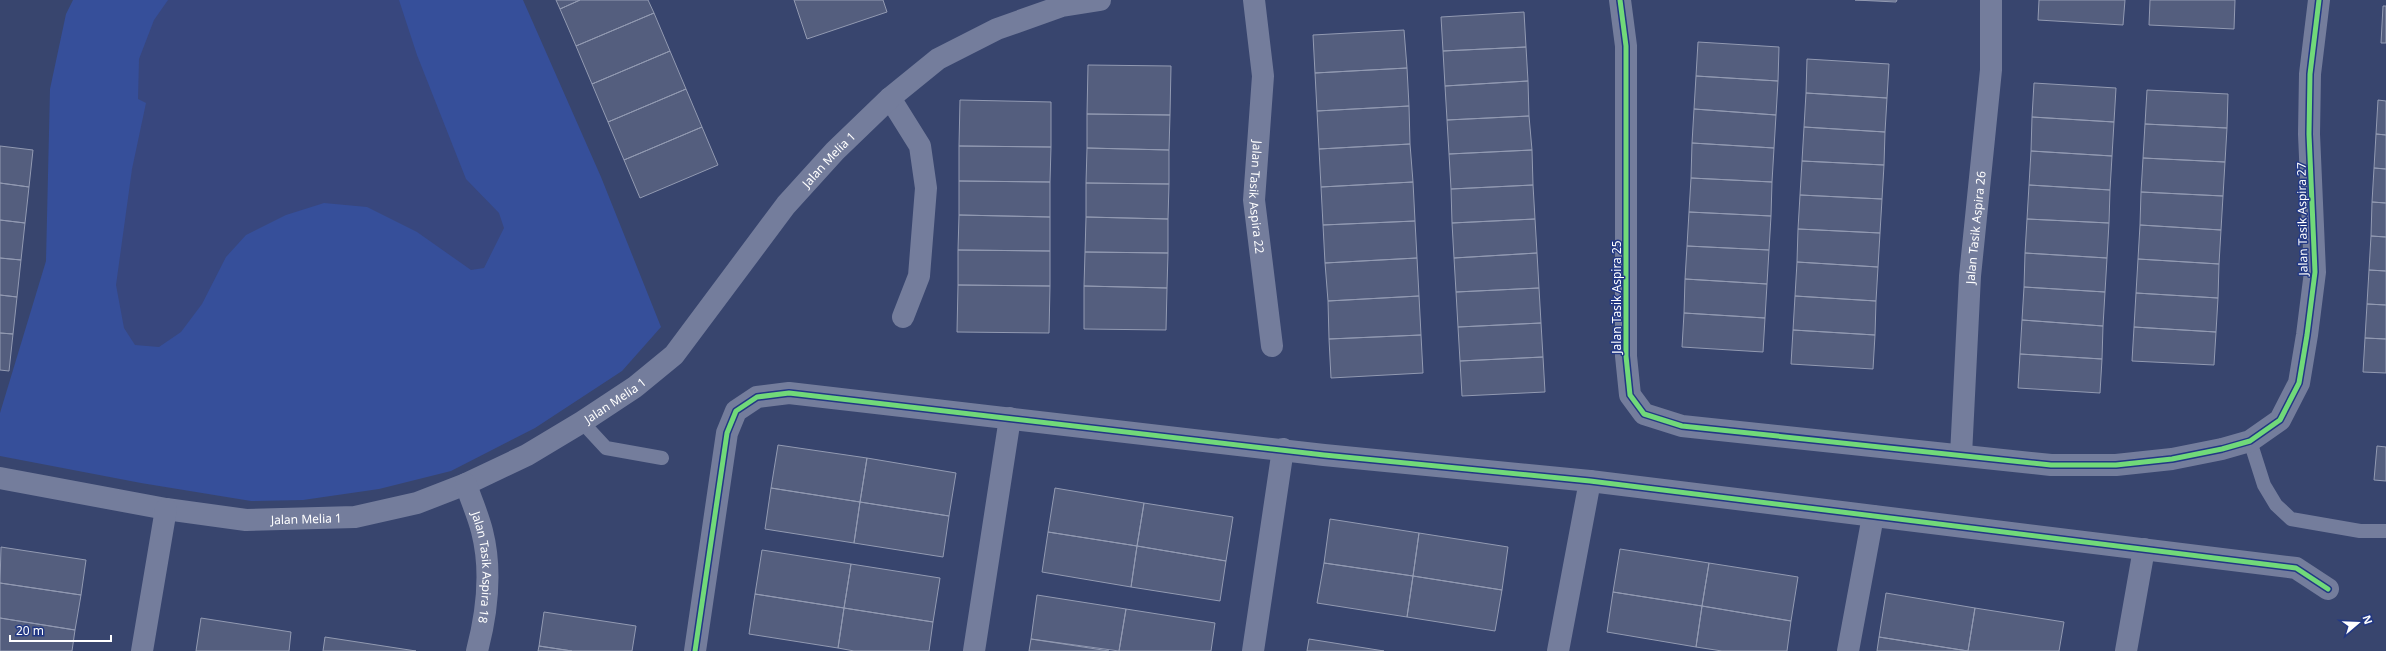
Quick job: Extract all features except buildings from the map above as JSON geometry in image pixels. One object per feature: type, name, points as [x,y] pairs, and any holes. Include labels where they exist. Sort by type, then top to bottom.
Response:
[{"type":"street","name":"Jalan Melia 1","points":[[0,478],[166,509],[246,520],[355,516],[417,503],[466,484],[527,456],[582,422],[635,387],[674,355],[786,205],[836,151],[890,98],[938,59],[997,29],[1062,6],[1100,0]]},
{"type":"street","name":"Jalan Tasik Aspira 22","points":[[1254,0],[1263,76],[1254,200],[1272,346]]},
{"type":"street","name":"Jalan Tasik Aspira 25","points":[[1620,0],[1626,46],[1626,356],[1630,395],[1644,414],[1682,426],[2051,465],[2116,465],[2172,459],[2222,449],[2250,441]]},
{"type":"street","name":"Jalan Tasik Aspira 26","points":[[1961,455],[1970,276],[1991,70],[1991,0]]},
{"type":"street","name":"Jalan Tasik Aspira 27","points":[[2250,441],[2280,420],[2299,383],[2307,334],[2315,272],[2310,134],[2310,74],[2319,0]]},
{"type":"street","points":[[890,98],[920,146],[926,188],[919,276],[903,317]]},
{"type":"street","points":[[695,651],[727,433],[736,411],[757,397],[788,393],[1283,449],[1324,455],[1590,481],[2296,568],[2328,589]]},
{"type":"street","points":[[974,651],[1010,418]]},
{"type":"street","points":[[1254,651],[1283,449]]},
{"type":"street","points":[[1558,651],[1590,481]]},
{"type":"street","name":"Jalan Tasik Aspira 18","points":[[466,484],[482,532],[487,572],[485,619],[477,651]]},
{"type":"street","points":[[142,651],[166,509]]},
{"type":"street","points":[[1848,651],[1873,516]]},
{"type":"street","points":[[2126,651],[2144,549]]},
{"type":"lane","points":[[582,422],[606,448],[662,458]]},
{"type":"lane","points":[[2250,441],[2264,485],[2276,505],[2291,519],[2360,531],[2386,531]]},
{"type":"shaded area","points":[[73,0],[523,0],[601,177],[661,327],[622,371],[535,428],[451,471],[379,489],[303,500],[251,501],[141,483],[0,456],[0,413],[46,261],[50,89],[66,14]]},
{"type":"shaded area","points":[[168,0],[399,0],[417,55],[466,179],[499,213],[504,228],[484,268],[471,270],[417,232],[367,207],[324,203],[286,215],[246,235],[226,257],[202,304],[181,332],[159,347],[135,345],[124,328],[116,285],[132,169],[146,103],[138,99],[139,59],[154,20]]},
{"type":"cycle path","points":[[1620,0],[1626,46],[1626,356],[1630,395],[1644,414],[1682,426],[2051,465],[2116,465],[2172,459],[2222,449],[2250,441],[2280,420],[2299,383],[2315,272],[2309,134],[2310,74],[2319,0]]},
{"type":"cycle path","points":[[695,651],[727,433],[736,411],[757,397],[789,393],[1324,455],[1590,481],[2296,568],[2328,589]]}]
